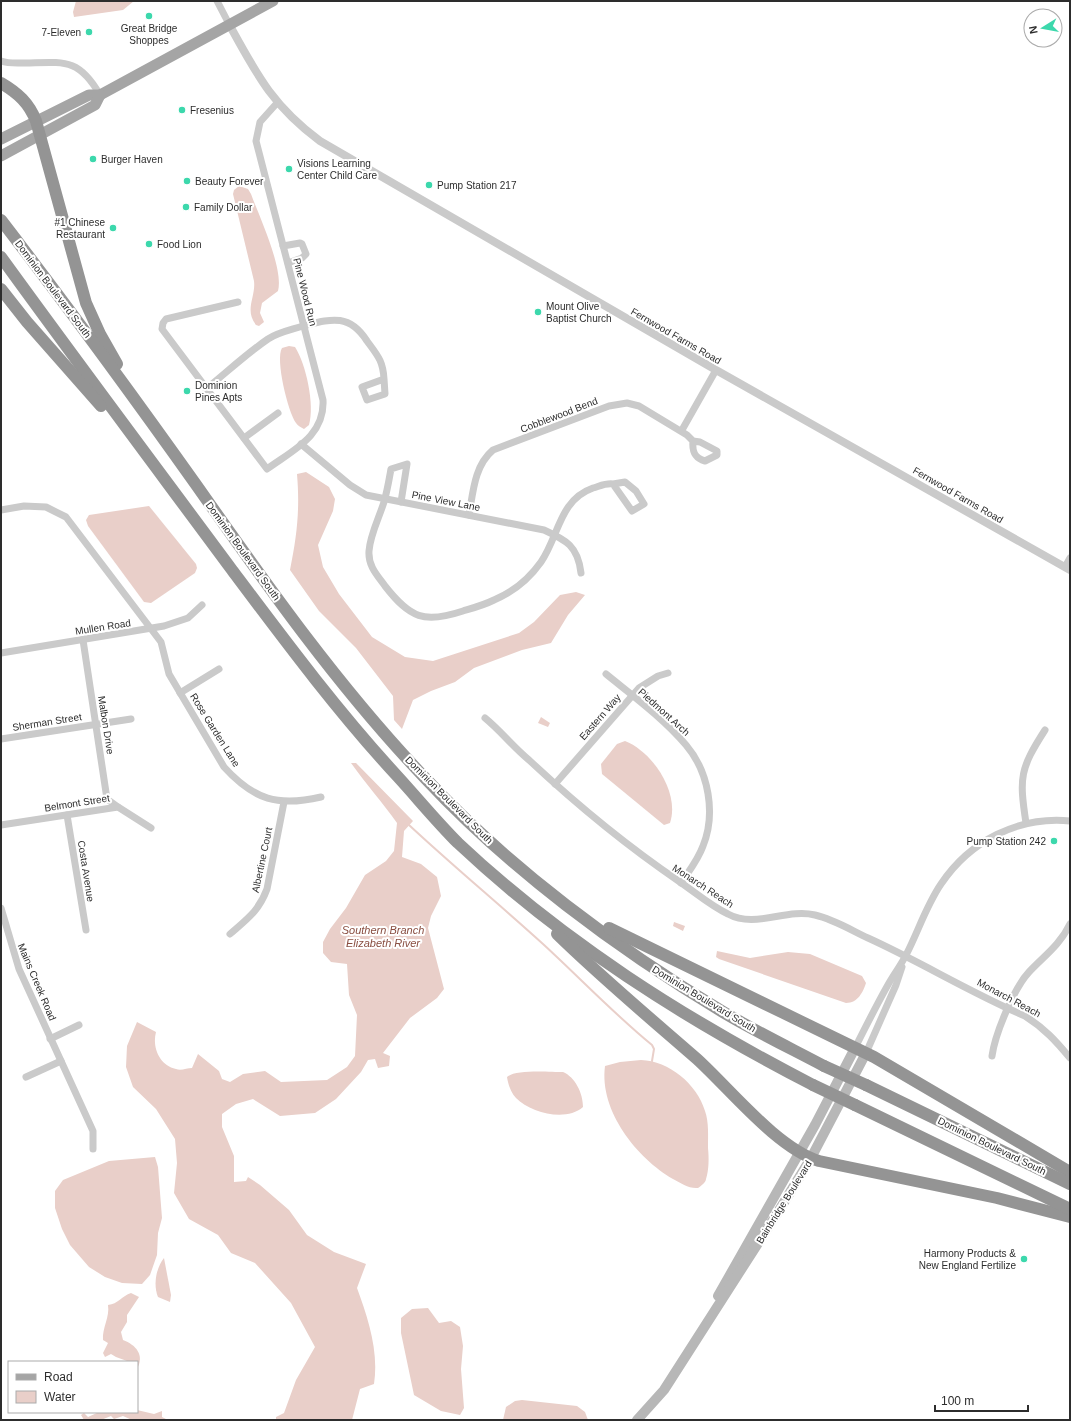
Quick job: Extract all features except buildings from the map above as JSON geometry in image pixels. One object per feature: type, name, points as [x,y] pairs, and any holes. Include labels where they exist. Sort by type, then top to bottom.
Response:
[{"type":"highway","points":[[1,83],[12,90],[30,107],[36,121],[86,304],[100,334],[147,416]]},
{"type":"highway","points":[[1,215],[14,237]]},
{"type":"highway","name":"Dominion Boulevard South","points":[[1,220],[147,416],[322,657],[376,725],[427,781],[487,838],[531,877],[648,964],[743,1023],[824,1066],[1070,1184]]},
{"type":"highway","name":"Dominion Boulevard South","points":[[1,257],[162,478],[307,670],[377,756],[424,808],[457,841],[525,902],[602,960],[661,999],[755,1055],[813,1085],[1070,1209]]},
{"type":"highway","points":[[1,289],[27,322],[162,478]]},
{"type":"highway","points":[[525,902],[567,944],[698,1060],[768,1128],[799,1153],[811,1158],[997,1198],[1070,1217]]},
{"type":"highway","points":[[578,912],[866,1053],[1070,1172]]},
{"type":"main road","points":[[1,139],[89,95],[100,95],[273,1]]},
{"type":"main road","points":[[1,156],[95,105],[100,95]]},
{"type":"main road","name":"Bainbridge Boulevard","points":[[692,1345],[712,1305],[799,1153],[855,1048]]},
{"type":"main road","name":"Bainbridge Boulevard","points":[[637,1420],[664,1390],[811,1158],[866,1053]]},
{"type":"street","points":[[217,1],[230,24]]},
{"type":"street","name":"Fernwood Farms Road","points":[[230,24],[259,78],[277,103],[305,130],[340,153],[716,370],[1067,569]]},
{"type":"street","points":[[1,61],[14,63],[53,62],[71,65],[88,76],[100,95]]},
{"type":"street","name":"Pine Wood Run","points":[[244,438],[267,468],[301,444],[316,429],[320,422],[323,409],[323,400],[256,141],[260,122],[277,103]]},
{"type":"street","points":[[283,246],[300,243],[302,244],[306,254],[302,258],[288,263]]},
{"type":"street","points":[[238,302],[166,319],[163,323],[162,329],[164,334],[244,438],[278,414]]},
{"type":"street","points":[[206,389],[268,339],[286,330],[334,320],[346,321],[363,334],[382,363],[384,379]]},
{"type":"street","points":[[682,430],[716,370]]},
{"type":"street","name":"Cobblewood Bend","points":[[469,516],[480,466],[487,455],[496,449],[619,404],[639,406],[682,430],[693,440]]},
{"type":"street","name":"Pine View Lane","points":[[301,444],[359,492],[385,500],[544,530],[555,535],[572,547],[578,556],[581,573]]},
{"type":"street","points":[[401,502],[407,464],[391,469],[385,500],[370,544],[370,563],[374,571],[402,606],[425,617],[444,617],[486,604],[506,594],[526,580],[537,567],[555,535],[569,504],[584,492],[607,483],[613,484],[625,482],[631,486],[644,504],[632,511],[613,484]]},
{"type":"street","name":"Rose Garden Lane","points":[[1,510],[24,506],[46,507],[66,517],[161,642],[169,674],[224,768],[234,778],[253,792],[284,802],[300,802],[321,797]]},
{"type":"street","points":[[1067,569],[1070,558]]},
{"type":"street","name":"Mullen Road","points":[[1,653],[152,629],[188,618],[202,605]]},
{"type":"street","name":"Malbon Drive","points":[[83,640],[107,799],[118,807]]},
{"type":"street","points":[[180,693],[219,669]]},
{"type":"street","name":"Eastern Way","points":[[555,784],[632,696],[648,681],[668,673]]},
{"type":"street","name":"Piedmont Arch","points":[[606,674],[687,746],[695,758],[707,788],[710,807],[707,834],[697,859],[680,883]]},
{"type":"street","name":"Monarch Reach","points":[[485,718],[499,729],[528,760],[599,821],[680,883],[718,909],[735,917],[751,919],[797,913],[816,915],[906,955],[1008,1009],[1025,1016],[1040,1025],[1053,1037],[1070,1058]]},
{"type":"street","name":"Sherman Street","points":[[1,739],[131,719]]},
{"type":"street","points":[[1026,823],[1021,790],[1023,774],[1030,752],[1044,730]]},
{"type":"street","name":"Albertine Court","points":[[230,934],[256,911],[262,903],[267,889],[284,802]]},
{"type":"street","name":"Belmont Street","points":[[1,825],[118,807],[151,828]]},
{"type":"street","name":"Costa Avenue","points":[[68,815],[86,930]]},
{"type":"street","points":[[855,1048],[906,955],[929,905],[941,884],[953,869],[984,841],[1007,829],[1026,823],[1070,821]]},
{"type":"street","name":"Mains Creek Road","points":[[1,908],[19,969],[92,1131],[93,1149]]},
{"type":"street","points":[[992,1056],[997,1033],[1020,984],[1028,973],[1057,945],[1070,924]]},
{"type":"street","points":[[866,1053],[896,985],[906,955]]},
{"type":"street","points":[[50,1038],[79,1025]]},
{"type":"street","points":[[26,1077],[61,1061]]},
{"type":"water","points":[[76,1],[134,1],[123,10],[74,17],[73,12]]},
{"type":"water","points":[[239,186],[248,189],[251,194],[270,242],[279,281],[278,291],[262,303],[260,313],[264,322],[259,326],[256,325],[251,314],[254,281],[233,194],[234,190]]},
{"type":"water","points":[[289,346],[295,347],[299,354],[306,374],[310,396],[311,417],[309,425],[304,429],[297,424],[293,417],[283,386],[280,354],[282,348]]},
{"type":"water","points":[[306,472],[329,487],[335,499],[333,511],[318,545],[323,567],[339,594],[372,637],[405,657],[433,661],[519,633],[534,622],[560,595],[576,592],[585,595],[568,615],[551,643],[522,650],[474,668],[455,682],[413,700],[402,729],[394,720],[393,696],[356,648],[319,611],[290,570],[297,522],[297,474]]},
{"type":"water","points":[[149,506],[196,564],[197,568],[195,573],[151,603],[144,602],[88,526],[86,520],[89,515]]},
{"type":"water","points":[[541,717],[550,723],[548,727],[538,723]]},
{"type":"water","points":[[625,741],[635,746],[645,754],[662,775],[668,787],[671,799],[672,811],[670,823],[664,825],[602,774],[601,764],[617,744]]},
{"type":"water","name":"Southern Branch Elizabeth River","points":[[351,763],[356,763],[413,821],[404,831],[402,857],[421,864],[437,877],[441,896],[431,916],[428,928],[444,989],[437,998],[410,1018],[383,1053],[390,1056],[389,1066],[378,1068],[375,1059],[368,1060],[361,1072],[336,1099],[315,1113],[280,1116],[253,1099],[236,1104],[222,1114],[222,1127],[234,1156],[234,1182],[246,1181],[248,1177],[260,1185],[289,1210],[307,1235],[334,1252],[366,1264],[357,1288],[372,1335],[375,1359],[374,1384],[360,1389],[352,1420],[276,1420],[276,1417],[284,1413],[296,1380],[315,1347],[291,1303],[255,1263],[231,1253],[218,1235],[189,1219],[174,1193],[177,1163],[175,1139],[156,1109],[133,1087],[126,1067],[127,1046],[137,1022],[156,1032],[156,1049],[158,1055],[165,1064],[180,1070],[192,1068],[198,1054],[219,1071],[222,1079],[230,1082],[243,1074],[265,1071],[281,1082],[327,1080],[347,1067],[355,1056],[357,1015],[349,995],[347,964],[331,962],[323,953],[323,942],[330,929],[346,908],[365,875],[386,861],[394,851],[397,823]]},
{"type":"water","points":[[674,922],[685,926],[683,931],[673,926]]},
{"type":"water","points":[[717,951],[750,958],[788,952],[810,954],[862,976],[866,983],[862,993],[857,999],[850,1003],[846,1003],[719,959],[716,957]]},
{"type":"water","points":[[641,1060],[651,1061],[671,1069],[689,1083],[701,1101],[708,1124],[708,1172],[706,1180],[698,1188],[688,1187],[673,1179],[646,1159],[623,1132],[614,1116],[608,1100],[605,1083],[605,1066],[620,1062]]},
{"type":"water","points":[[525,1072],[563,1072],[567,1074],[578,1086],[582,1096],[583,1107],[576,1112],[558,1115],[549,1114],[530,1108],[522,1103],[513,1094],[507,1077],[511,1074]]},
{"type":"water","points":[[155,1157],[158,1167],[162,1218],[158,1233],[157,1255],[150,1275],[142,1284],[122,1283],[105,1277],[89,1267],[70,1245],[62,1229],[55,1208],[55,1191],[63,1180],[109,1161]]},
{"type":"water","points":[[164,1258],[171,1295],[170,1302],[158,1297],[156,1292],[157,1272]]},
{"type":"water","points":[[131,1293],[139,1297],[127,1315],[127,1322],[121,1332],[123,1340],[132,1345],[140,1355],[138,1366],[138,1361],[127,1361],[111,1354],[105,1357],[103,1353],[108,1343],[103,1340],[103,1336],[108,1314],[108,1305],[115,1303]]},
{"type":"water","points":[[428,1308],[439,1323],[451,1321],[460,1327],[463,1346],[461,1369],[464,1408],[460,1415],[441,1411],[414,1395],[401,1333],[401,1318],[412,1309]]},
{"type":"water","points":[[522,1400],[577,1406],[585,1412],[588,1420],[503,1420],[506,1407],[515,1401]]},
{"type":"water","points":[[138,1410],[154,1414],[162,1411],[162,1417],[168,1420],[132,1420],[123,1416],[114,1419],[111,1416],[101,1420],[84,1420],[81,1415],[84,1413],[88,1417],[97,1413],[138,1413]]},
{"type":"waterway","points":[[409,825],[543,944],[652,1045],[654,1049],[652,1061]]},
{"type":"place","name":"Great Bridge Shoppes","points":[[149,16]]},
{"type":"place","name":"7-Eleven","points":[[89,32]]},
{"type":"place","name":"Fresenius","points":[[182,110]]},
{"type":"place","name":"Burger Haven","points":[[93,159]]},
{"type":"place","name":"Visions Learning Center Child Care","points":[[289,169]]},
{"type":"place","name":"Beauty Forever","points":[[187,181]]},
{"type":"place","name":"Pump Station 217","points":[[429,185]]},
{"type":"place","name":"Family Dollar","points":[[186,207]]},
{"type":"place","name":"#1 Chinese Restaurant","points":[[113,228]]},
{"type":"place","name":"Food Lion","points":[[149,244]]},
{"type":"place","name":"Mount Olive Baptist Church","points":[[538,312]]},
{"type":"place","name":"Dominion Pines Apts","points":[[187,391]]},
{"type":"place","name":"Pump Station 242","points":[[1054,841]]},
{"type":"place","name":"Harmony Products & New England Fertilize","points":[[1024,1259]]}]
